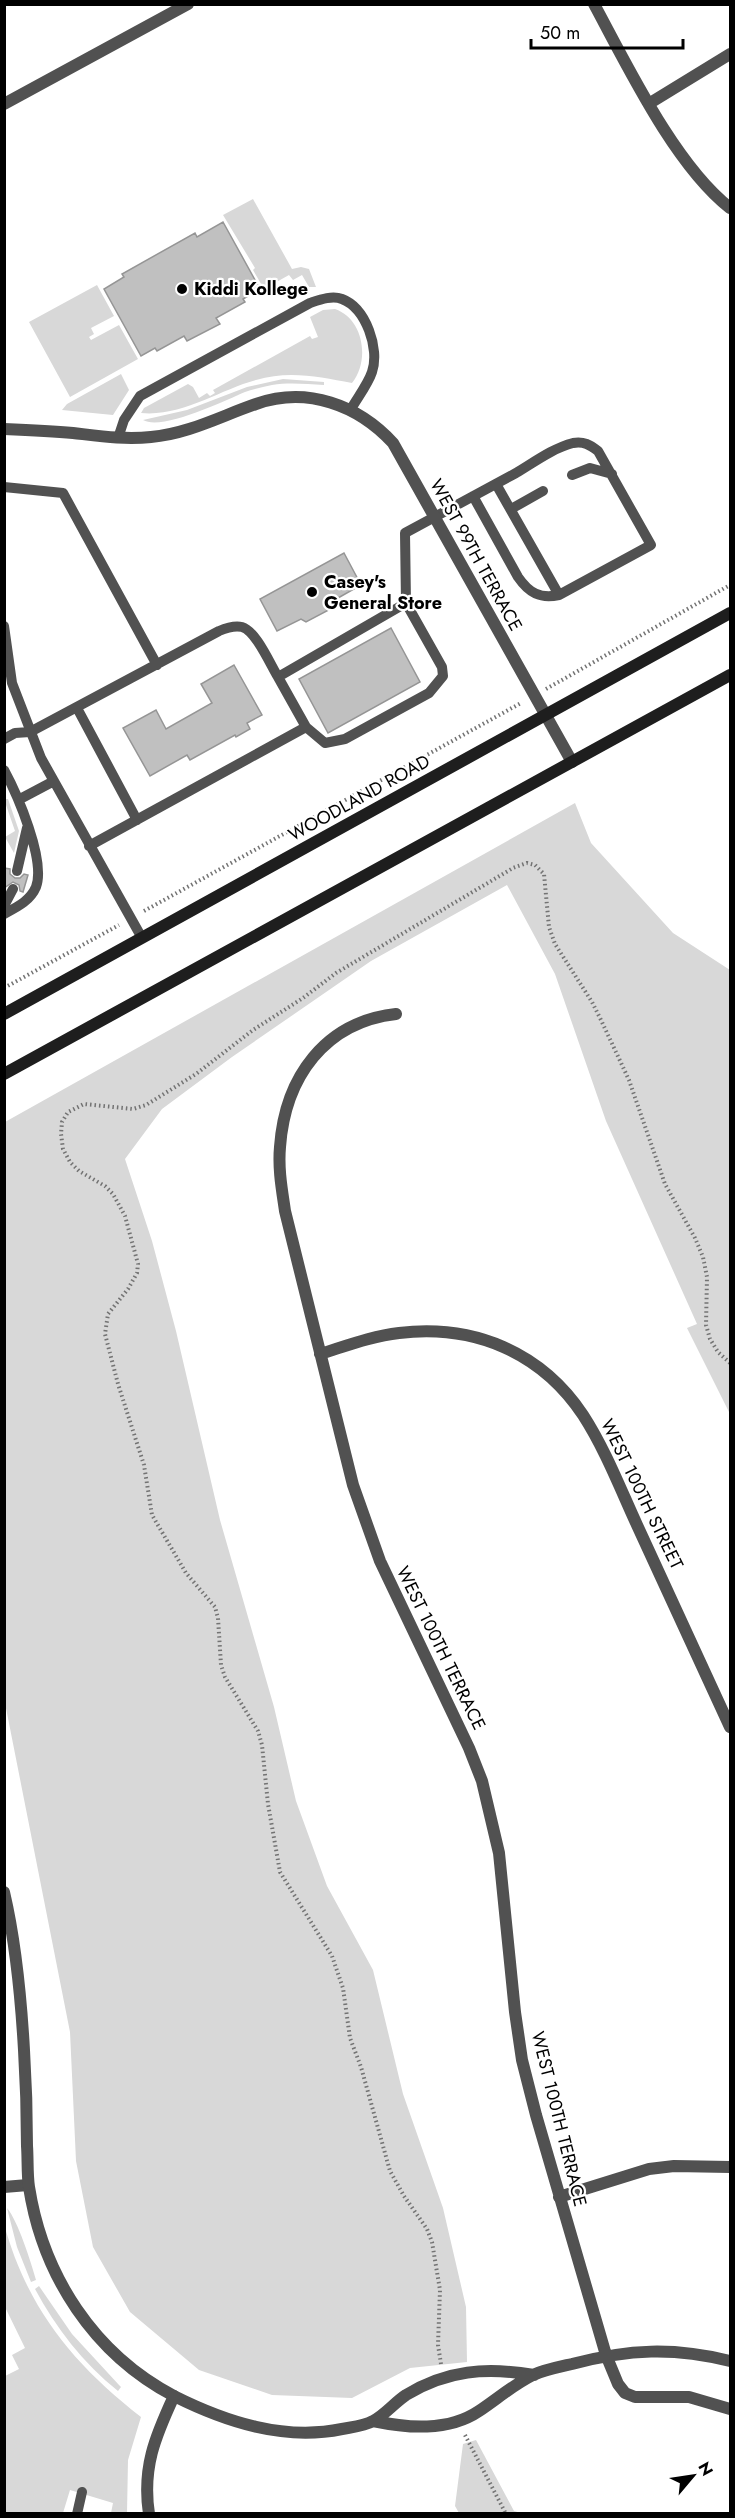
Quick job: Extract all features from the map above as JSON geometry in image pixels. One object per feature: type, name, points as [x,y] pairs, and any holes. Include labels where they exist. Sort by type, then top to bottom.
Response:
[{"type":"main road","name":"WOODLAND ROAD","points":[[4,1014],[730,613]]},
{"type":"main road","points":[[4,1074],[730,675]]},
{"type":"street","points":[[4,104],[188,4]]},
{"type":"street","points":[[594,4],[673,143],[711,193],[730,208]]},
{"type":"street","points":[[650,103],[730,54]]},
{"type":"street","name":"WEST 99TH TERRACE","points":[[4,429],[118,438],[152,437],[194,428],[259,403],[277,399],[318,398],[351,409],[374,424],[393,443],[572,762]]},
{"type":"street","name":"WEST 100TH TERRACE","points":[[396,1014],[378,1016],[340,1032],[323,1045],[306,1065],[293,1091],[280,1146],[280,1177],[285,1211],[364,1521],[380,1561],[469,1748],[487,1800],[499,1852],[522,2060],[559,2197],[606,2355],[618,2384],[625,2393],[635,2397],[689,2397],[730,2409]]},
{"type":"street","name":"WEST 100TH STREET","points":[[320,1354],[398,1333],[458,1332],[483,1338],[510,1349],[539,1368],[565,1390],[598,1442],[730,1726]]},
{"type":"street","points":[[4,1892],[15,1952],[21,2010],[28,2185],[35,2219],[48,2258],[81,2318],[99,2340],[125,2365],[150,2384],[204,2411],[233,2422],[267,2429],[321,2433],[373,2421],[400,2426],[449,2424],[479,2412],[534,2375],[606,2355],[668,2350],[730,2361]]},
{"type":"street","points":[[559,2197],[649,2169],[674,2166],[730,2167]]},
{"type":"street","points":[[4,2187],[28,2185]]},
{"type":"street","points":[[373,2421],[405,2396],[450,2374],[511,2371],[534,2375]]},
{"type":"street","points":[[148,2514],[147,2467],[154,2439],[174,2396]]},
{"type":"lane","points":[[118,438],[124,420],[140,396],[321,299],[342,299],[350,304],[372,336],[375,351],[372,372],[351,409]]},
{"type":"lane","points":[[4,739],[15,733],[30,732],[232,626],[242,627],[256,640],[306,727],[325,742],[345,739],[429,693],[443,676],[442,667],[406,603],[405,532],[560,448],[579,442],[589,444],[598,451],[651,545],[559,595],[547,597],[535,594],[526,589],[473,496]]},
{"type":"lane","points":[[572,475],[590,468],[612,474]]},
{"type":"lane","points":[[496,484],[559,595]]},
{"type":"lane","points":[[4,487],[63,493],[157,665]]},
{"type":"lane","points":[[511,509],[543,491]]},
{"type":"lane","points":[[278,677],[406,603]]},
{"type":"lane","points":[[4,626],[12,683],[30,732],[89,846],[142,938]]},
{"type":"lane","points":[[77,708],[137,820]]},
{"type":"lane","points":[[89,846],[306,727]]},
{"type":"lane","points":[[4,770],[20,799],[37,865],[37,885],[29,898],[4,914]]},
{"type":"lane","points":[[20,799],[54,781]]},
{"type":"lane","points":[[17,871],[28,825]]},
{"type":"lane","points":[[4,906],[13,889]]},
{"type":"lane","points":[[77,2514],[82,2492]]},
{"type":"path","points":[[4,988],[535,696],[730,585]]},
{"type":"path","points":[[463,2430],[472,2452],[506,2514]]},
{"type":"shaded area","points":[[253,199],[292,269],[301,267],[309,269],[316,287],[309,287],[302,275],[293,280],[289,275],[264,289],[253,270],[255,268],[223,215]]},
{"type":"shaded area","points":[[97,285],[114,316],[91,328],[94,334],[89,337],[91,340],[119,325],[138,359],[70,397],[29,322]]},
{"type":"shaded area","points":[[335,309],[345,314],[352,322],[361,342],[361,364],[352,383],[280,375],[242,384],[186,407],[156,413],[141,413],[144,408],[188,384],[193,387],[199,398],[207,393],[210,396],[215,393],[213,390],[310,336],[312,339],[318,337],[310,317],[323,310]]},
{"type":"shaded area","points":[[121,374],[129,390],[113,415],[62,410],[67,404]]},
{"type":"shaded area","points":[[283,379],[324,382],[324,385],[291,383],[272,385],[245,392],[209,408],[164,422],[143,420],[187,410],[247,387]]},
{"type":"shaded area","points":[[5,799],[8,799],[19,831],[14,853],[5,837],[15,831]]},
{"type":"shaded area","points":[[575,803],[591,843],[673,933],[730,970],[730,1414],[687,1328],[697,1324],[606,1121],[555,974],[507,885],[371,961],[232,1057],[162,1109],[125,1159],[152,1241],[176,1331],[220,1520],[274,1707],[296,1801],[327,1886],[373,1970],[403,2094],[443,2208],[466,2307],[467,2362],[410,2368],[352,2398],[272,2395],[199,2370],[130,2312],[93,2247],[76,2161],[70,2032],[5,1703],[5,1122]]},
{"type":"shaded area","points":[[7,2208],[20,2232],[31,2263],[36,2280],[31,2282],[17,2247]]},
{"type":"shaded area","points":[[4,2224],[26,2282],[56,2332],[94,2376],[141,2417],[128,2460],[127,2513],[111,2513],[113,2503],[70,2490],[63,2513],[5,2513],[5,2376],[19,2369],[12,2355],[25,2348],[5,2307]]},
{"type":"shaded area","points":[[39,2286],[72,2334],[121,2387],[118,2391],[93,2369],[61,2331],[35,2289]]},
{"type":"shaded area","points":[[476,2440],[514,2511],[521,2513],[459,2513],[455,2506],[463,2444]]},
{"type":"building","name":"Kiddi Kollege","points":[[223,222],[260,289],[243,299],[245,302],[216,318],[220,324],[187,341],[184,336],[157,351],[155,348],[141,356],[104,289],[124,277],[122,274],[195,233],[197,237]]},
{"type":"building","name":"Casey's General Store","points":[[344,553],[361,585],[338,598],[338,605],[306,622],[301,619],[277,631],[260,599]]},
{"type":"building","name":"Casey's General Store","points":[[391,628],[420,682],[328,733],[299,679]]},
{"type":"building","points":[[234,665],[262,715],[247,723],[250,729],[236,737],[235,735],[190,760],[187,755],[150,776],[123,728],[156,710],[166,729],[212,703],[201,684]]},
{"type":"building","points":[[4,868],[10,869],[10,874],[15,878],[20,878],[24,874],[28,875],[23,892],[20,891],[19,885],[13,882],[4,888]]},
{"type":"place","name":"Kiddi Kollege","points":[[182,289]]},
{"type":"place","name":"Casey's General Store","points":[[312,592]]}]
